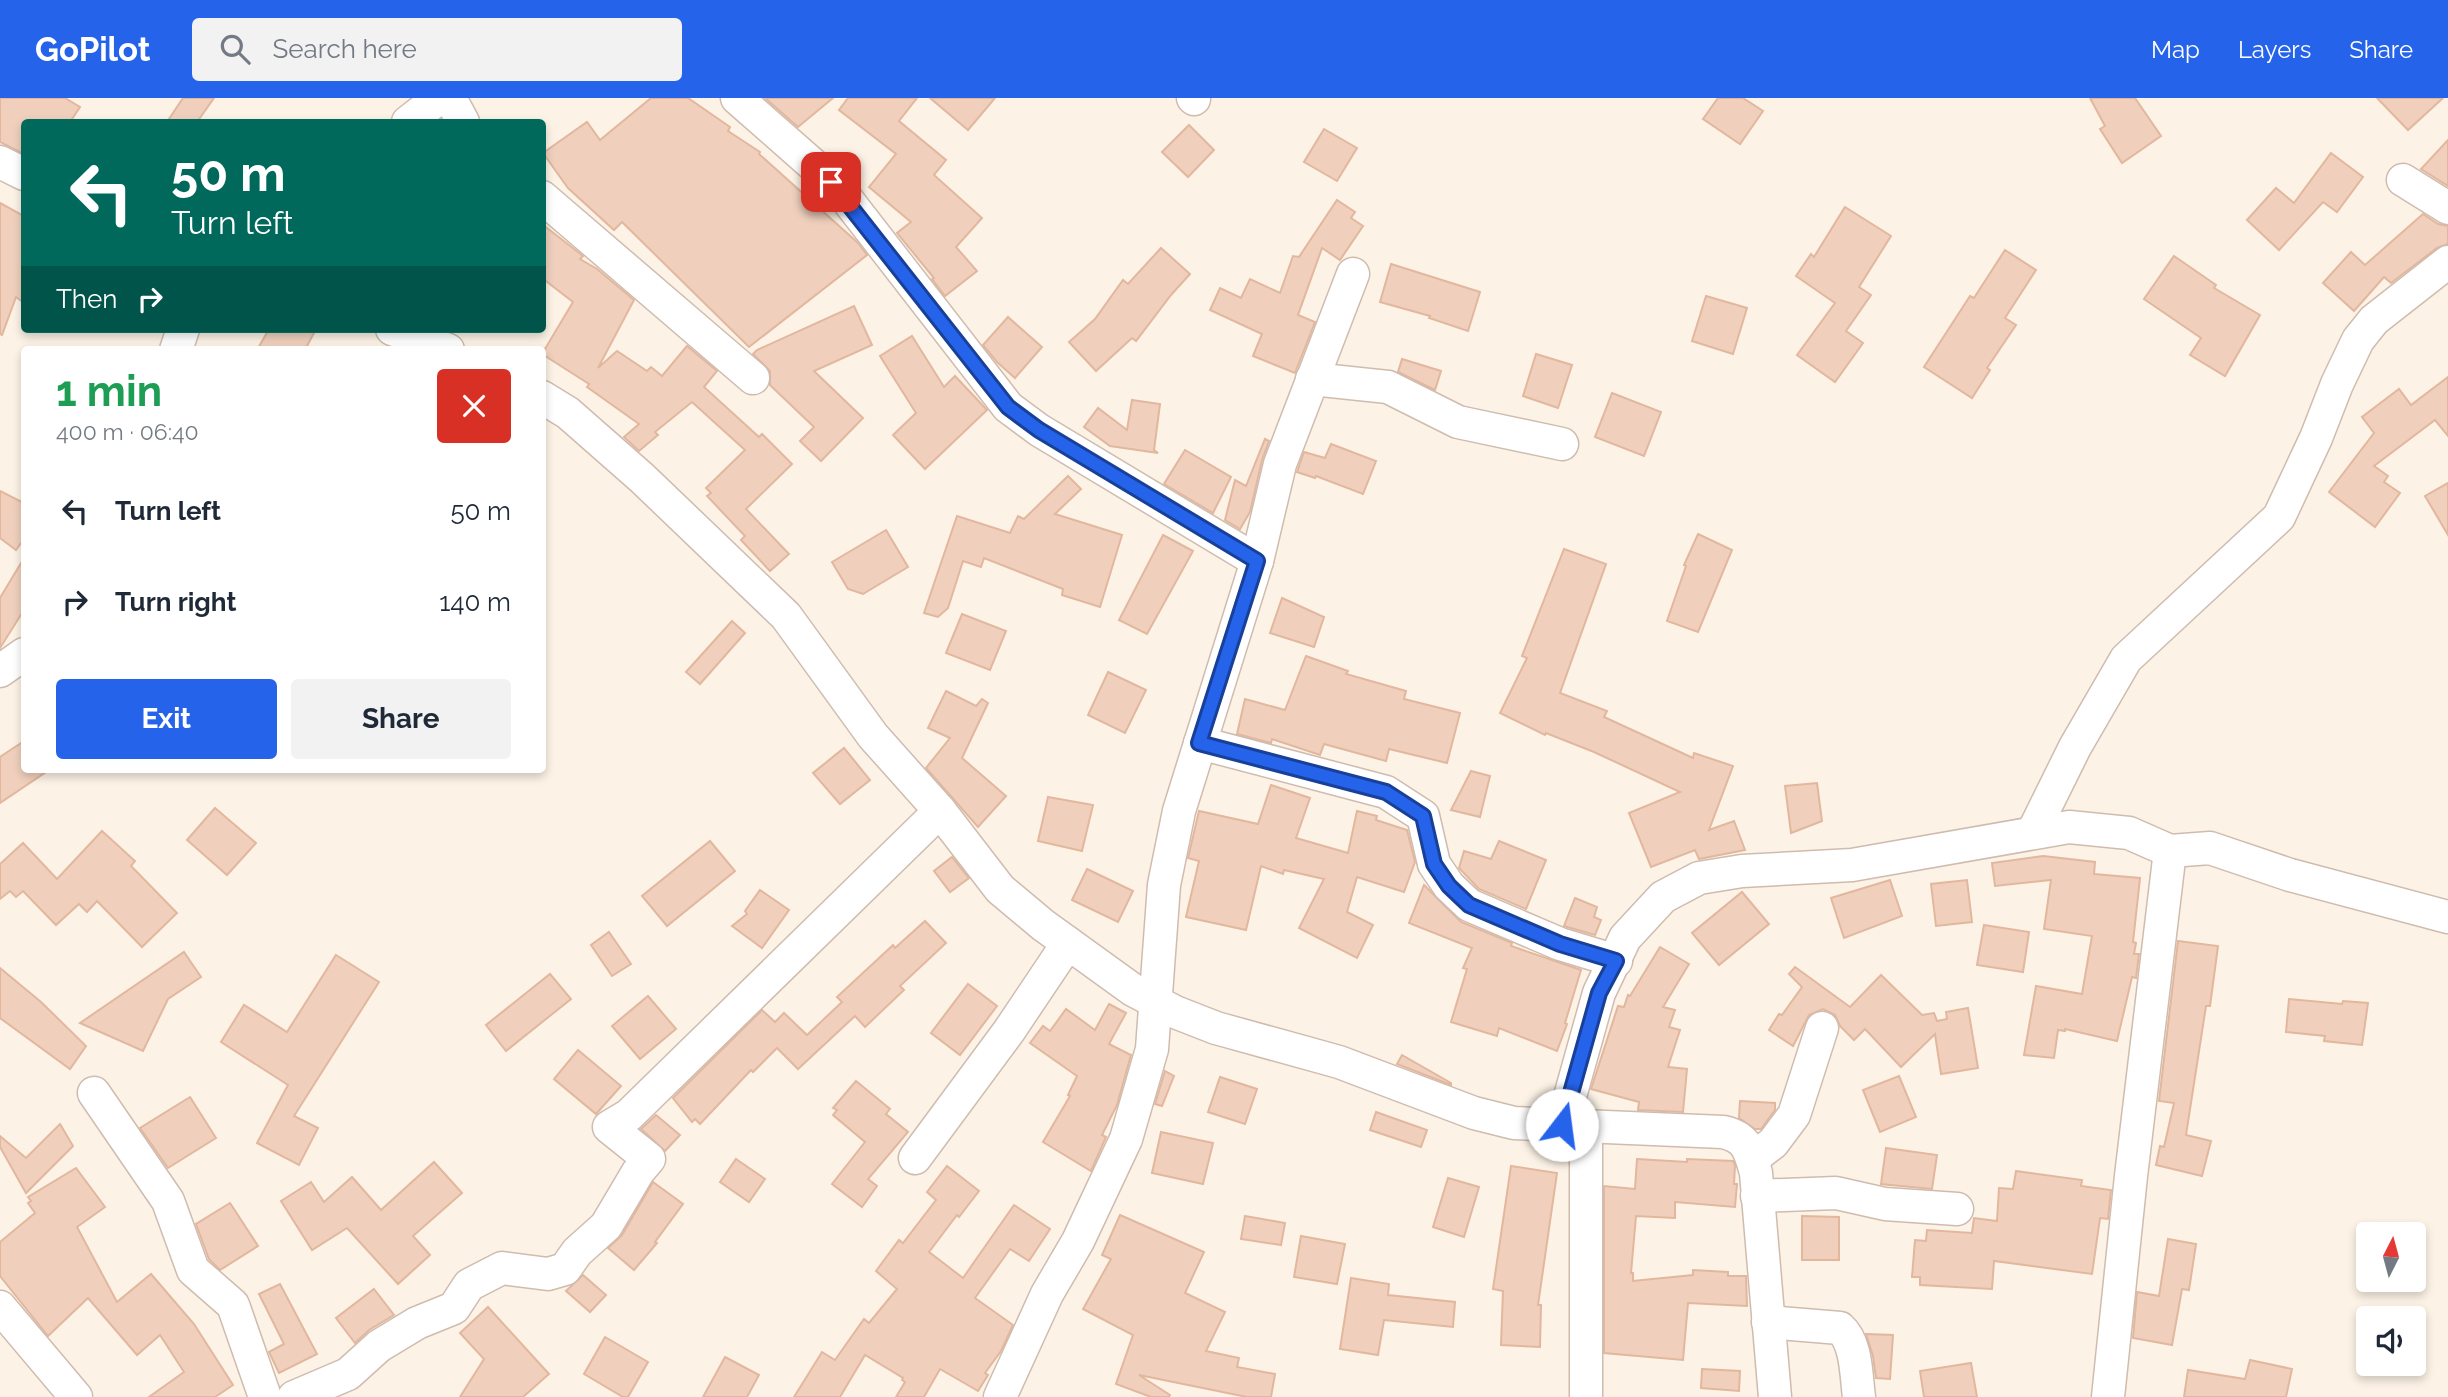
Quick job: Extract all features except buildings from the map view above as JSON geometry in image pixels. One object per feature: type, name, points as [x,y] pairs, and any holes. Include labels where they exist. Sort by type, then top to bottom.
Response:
[{"type":"street","points":[[412,119],[439,98]]},
{"type":"street","points":[[450,98],[461,119]]},
{"type":"street","points":[[737,98],[842,193],[1008,407],[1039,430],[1257,561]]},
{"type":"street","points":[[0,162],[21,172]]},
{"type":"street","points":[[2403,180],[2448,208]]},
{"type":"street","points":[[546,200],[753,378]]},
{"type":"street","points":[[2034,832],[2075,747],[2126,659],[2279,517],[2358,340],[2374,320],[2448,262]]},
{"type":"street","points":[[1000,1397],[1047,1294],[1078,1241],[1126,1139],[1152,1049],[1164,885],[1179,811],[1257,561],[1280,464],[1353,274]]},
{"type":"street","points":[[403,333],[437,346]]},
{"type":"street","points":[[1312,379],[1388,387],[1458,422],[1562,444]]},
{"type":"street","points":[[546,399],[568,413],[642,478],[786,616],[873,736],[940,811],[1000,889],[1043,925],[1133,990],[1216,1028],[1339,1062],[1474,1114],[1514,1123],[1723,1132],[1743,1139],[1756,1173],[1775,1397]]},
{"type":"street","points":[[0,671],[21,656]]},
{"type":"street","points":[[1199,743],[1386,792],[1423,816],[1434,864],[1449,886],[1469,905],[1560,944],[1616,961]]},
{"type":"street","points":[[294,1397],[348,1374],[379,1346],[417,1323],[454,1308],[468,1284],[502,1268],[548,1273],[565,1269],[577,1251],[606,1226],[638,1172],[649,1159],[609,1127],[629,1115],[940,811]]},
{"type":"street","points":[[1586,1397],[1574,1126],[1599,993],[1625,938],[1663,897],[1699,878],[1742,871],[1852,865],[2069,827],[2129,833],[2170,851],[2210,848],[2290,875],[2448,917]]},
{"type":"street","points":[[2108,1397],[2170,851]]},
{"type":"street","points":[[915,1158],[1009,1031],[1068,943]]},
{"type":"street","points":[[1752,1159],[1773,1143],[1794,1115],[1822,1028]]},
{"type":"street","points":[[94,1093],[168,1201],[193,1270],[233,1305],[265,1397]]},
{"type":"street","points":[[1757,1196],[1836,1193],[1885,1205],[1957,1209]]},
{"type":"street","points":[[0,1307],[76,1397]]},
{"type":"street","points":[[1768,1322],[1840,1328],[1848,1335],[1851,1343],[1859,1397]]},
{"type":"route","points":[[831,182],[1008,407],[1039,430],[1257,561],[1199,743],[1386,792],[1423,816],[1434,864],[1449,886],[1469,905],[1560,944],[1616,961],[1599,993],[1562,1125]]}]
